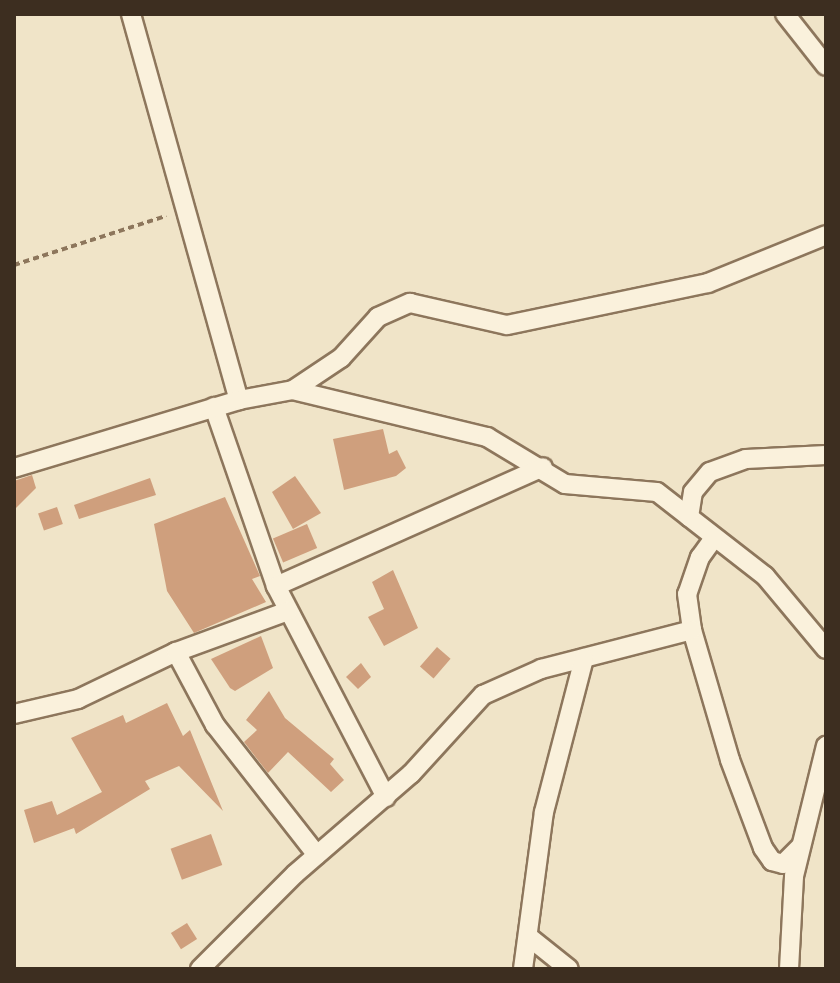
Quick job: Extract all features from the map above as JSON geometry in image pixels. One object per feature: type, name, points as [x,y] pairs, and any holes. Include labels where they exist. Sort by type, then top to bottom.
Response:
[{"type":"street","points":[[131,14],[239,400]]},
{"type":"street","points":[[785,14],[826,66]]},
{"type":"street","points":[[14,468],[239,400],[293,390],[341,358],[378,317],[410,303],[507,325],[708,283],[826,235]]},
{"type":"street","points":[[293,390],[487,437],[543,467],[565,484],[657,492],[765,576],[826,649]]},
{"type":"street","points":[[214,407],[276,586],[386,797]]},
{"type":"street","points":[[689,517],[693,492],[710,472],[746,459],[826,455]]},
{"type":"street","points":[[276,586],[543,467]]},
{"type":"street","points":[[714,538],[700,557],[687,594],[692,630],[730,760],[763,848],[772,861],[783,864],[800,847]]},
{"type":"street","points":[[14,714],[78,699],[176,652],[288,611]]},
{"type":"street","points":[[200,969],[317,855],[386,797],[483,695],[584,658],[692,630]]},
{"type":"street","points":[[176,652],[215,725],[317,855]]},
{"type":"street","points":[[523,969],[544,812],[584,658]]},
{"type":"street","points":[[789,969],[794,876],[826,746]]},
{"type":"street","points":[[529,937],[569,969]]},
{"type":"path","points":[[14,265],[184,211]]},
{"type":"building","points":[[383,429],[389,454],[397,450],[406,468],[396,476],[344,490],[333,439]]},
{"type":"building","points":[[32,475],[36,488],[14,510],[14,481]]},
{"type":"building","points":[[295,476],[321,513],[293,529],[272,492]]},
{"type":"building","points":[[150,478],[156,495],[79,519],[74,505]]},
{"type":"building","points":[[225,497],[260,576],[252,579],[266,602],[194,633],[167,591],[154,524]]},
{"type":"building","points":[[57,507],[63,524],[44,531],[38,514]]},
{"type":"building","points":[[307,524],[317,548],[283,562],[273,538]]},
{"type":"building","points":[[393,570],[418,628],[384,646],[368,617],[384,609],[372,582]]},
{"type":"building","points":[[261,636],[273,668],[235,691],[211,659]]},
{"type":"building","points":[[437,647],[451,659],[434,678],[420,667]]},
{"type":"building","points":[[361,663],[371,677],[358,689],[346,677]]},
{"type":"building","points":[[269,691],[285,718],[334,759],[330,764],[344,780],[331,792],[288,752],[268,773],[244,742],[257,730],[246,720]]},
{"type":"building","points":[[167,703],[183,736],[190,730],[223,811],[179,766],[145,781],[150,789],[76,834],[74,828],[34,843],[24,810],[52,801],[57,815],[102,792],[71,738],[123,715],[126,723]]},
{"type":"building","points":[[211,834],[222,865],[182,880],[171,849]]},
{"type":"building","points":[[187,923],[197,939],[181,949],[171,933]]}]
